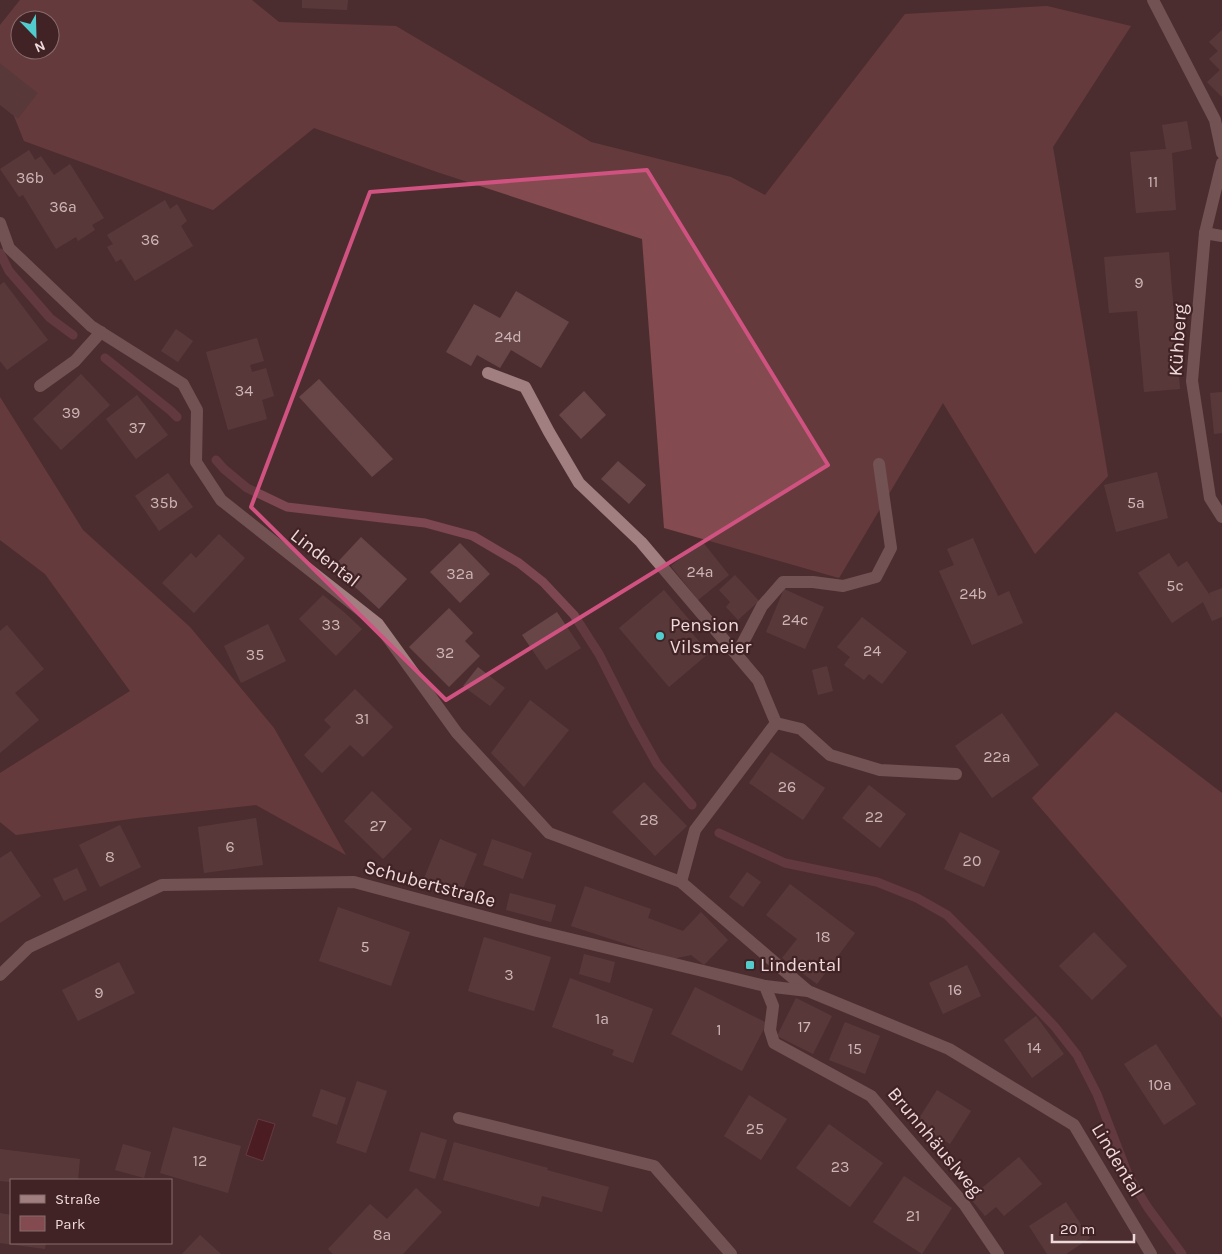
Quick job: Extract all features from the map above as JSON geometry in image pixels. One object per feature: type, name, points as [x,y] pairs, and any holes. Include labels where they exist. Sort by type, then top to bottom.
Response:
[{"type":"street","points":[[1153,0],[1215,120],[1222,153]]},
{"type":"street","name":"Kühberg","points":[[1222,163],[1205,233],[1192,381],[1210,498],[1222,517]]},
{"type":"street","name":"Lindental","points":[[0,222],[9,248],[91,326],[183,384],[197,410],[196,462],[221,500],[378,624],[457,733],[548,833],[681,882],[808,990],[949,1049],[1074,1125],[1151,1254]]},
{"type":"street","points":[[1205,233],[1222,236]]},
{"type":"street","points":[[40,386],[75,361],[101,332]]},
{"type":"street","points":[[488,373],[525,387],[579,483],[641,542],[758,680],[776,723]]},
{"type":"street","points":[[736,654],[762,606],[783,582],[813,582],[843,586],[876,577],[891,548],[879,464]]},
{"type":"street","points":[[681,882],[694,830],[776,723]]},
{"type":"street","points":[[776,723],[801,729],[830,755],[880,770],[956,774]]},
{"type":"street","name":"Schubertstraße","points":[[0,975],[29,947],[162,885],[354,882],[537,931],[765,986],[808,990]]},
{"type":"street","name":"Brunnhäuslweg","points":[[765,986],[773,1006],[770,1030],[774,1043],[871,1096],[964,1204],[998,1254]]},
{"type":"street","points":[[459,1118],[654,1166],[731,1254]]},
{"type":"highlighted area","points":[[647,170],[828,465],[446,700],[251,507],[370,192]]},
{"type":"green space","points":[[20,0],[252,0],[279,22],[396,26],[591,142],[731,177],[765,195],[905,14],[1047,6],[1131,26],[1053,147],[1108,476],[1035,554],[943,403],[839,578],[664,528],[642,239],[437,172],[314,128],[213,210],[24,141],[0,81],[0,25],[10,12],[10,60],[60,60],[60,10],[12,10]]},
{"type":"green space","points":[[0,397],[83,530],[190,627],[274,728],[346,855],[256,805],[137,818],[16,835],[0,822],[0,773],[130,691],[45,574],[0,540]]},
{"type":"green space","points":[[1116,712],[1222,793],[1222,1018],[1032,798]]},
{"type":"shaded area","points":[[258,1119],[275,1124],[263,1161],[246,1155]]},
{"type":"building","points":[[302,0],[348,0],[347,10],[302,8]]},
{"type":"building","points":[[1222,30],[1222,97],[1207,82],[1220,70],[1209,59],[1218,51],[1209,42]]},
{"type":"building","points":[[0,63],[38,93],[18,119],[0,105]]},
{"type":"building","points":[[1187,121],[1192,149],[1172,153],[1176,210],[1136,213],[1130,152],[1166,149],[1162,125]]},
{"type":"building","points":[[29,150],[35,160],[41,156],[54,175],[70,164],[104,218],[92,225],[95,230],[78,241],[76,237],[56,249],[23,195],[19,197],[0,169]]},
{"type":"building","points":[[165,200],[170,209],[177,204],[187,221],[181,226],[193,246],[135,281],[121,259],[116,262],[107,247],[113,244],[107,235]]},
{"type":"building","points":[[1169,252],[1180,389],[1144,392],[1137,311],[1109,313],[1104,257]]},
{"type":"building","points":[[4,282],[48,340],[7,370],[0,361],[0,285]]},
{"type":"building","points":[[516,291],[569,322],[541,368],[511,350],[500,368],[477,355],[471,366],[446,352],[474,304],[500,318]]},
{"type":"building","points":[[176,329],[193,341],[178,362],[161,351]]},
{"type":"building","points":[[257,338],[264,361],[250,365],[252,372],[266,368],[274,396],[262,400],[267,419],[228,430],[206,352]]},
{"type":"building","points":[[81,374],[110,405],[61,450],[33,419]]},
{"type":"building","points":[[319,379],[393,459],[372,477],[299,397]]},
{"type":"building","points":[[584,391],[606,415],[581,439],[559,415]]},
{"type":"building","points":[[1222,392],[1222,433],[1214,434],[1210,393]]},
{"type":"building","points":[[137,395],[168,435],[136,459],[106,419]]},
{"type":"building","points":[[618,461],[646,485],[629,504],[601,479]]},
{"type":"building","points":[[1157,472],[1168,518],[1116,532],[1104,485]]},
{"type":"building","points":[[168,473],[193,507],[159,531],[135,496]]},
{"type":"building","points":[[219,534],[245,558],[194,613],[162,583],[191,553],[196,558]]},
{"type":"building","points":[[361,537],[407,579],[379,609],[333,567]]},
{"type":"building","points":[[973,538],[998,596],[1009,591],[1023,623],[972,645],[939,571],[954,565],[947,549]]},
{"type":"building","points":[[702,541],[729,575],[698,600],[671,566]]},
{"type":"building","points":[[460,543],[490,574],[460,603],[430,572]]},
{"type":"building","points":[[1169,553],[1178,567],[1187,561],[1211,597],[1209,593],[1222,588],[1222,617],[1212,621],[1203,602],[1172,623],[1138,573]]},
{"type":"building","points":[[735,575],[759,601],[738,620],[726,607],[730,602],[719,590]]},
{"type":"building","points":[[784,589],[824,607],[805,649],[766,632]]},
{"type":"building","name":"Pension Vilsmeier","points":[[664,590],[691,622],[686,626],[709,653],[669,687],[619,628]]},
{"type":"building","points":[[323,595],[362,629],[336,656],[299,619]]},
{"type":"building","points":[[449,608],[473,633],[465,641],[480,656],[449,687],[409,647]]},
{"type":"building","points":[[557,612],[581,648],[546,670],[522,635]]},
{"type":"building","points":[[862,617],[907,652],[882,684],[869,674],[864,680],[844,665],[850,657],[837,647]]},
{"type":"building","points":[[268,624],[286,661],[241,683],[224,646]]},
{"type":"building","points":[[7,625],[44,669],[15,693],[39,720],[0,753],[0,631]]},
{"type":"building","points":[[827,666],[833,691],[818,695],[812,670]]},
{"type":"building","points":[[478,667],[505,688],[490,706],[463,686]]},
{"type":"building","points":[[355,689],[393,727],[363,757],[350,745],[322,773],[304,755],[331,727],[324,720]]},
{"type":"building","points":[[530,700],[569,730],[524,787],[491,753]]},
{"type":"building","points":[[1002,713],[1039,765],[992,798],[955,746]]},
{"type":"building","points":[[771,752],[825,788],[803,820],[749,783]]},
{"type":"building","points":[[644,782],[687,826],[655,856],[612,812]]},
{"type":"building","points":[[869,785],[906,814],[880,848],[842,818]]},
{"type":"building","points":[[372,791],[412,829],[383,859],[344,821]]},
{"type":"building","points":[[256,818],[263,865],[204,873],[198,827]]},
{"type":"building","points":[[120,825],[141,867],[100,887],[79,845]]},
{"type":"building","points":[[960,832],[1000,851],[984,887],[944,869]]},
{"type":"building","points":[[440,839],[477,854],[460,896],[423,881]]},
{"type":"building","points":[[492,839],[532,853],[523,879],[483,865]]},
{"type":"building","points":[[11,851],[41,896],[0,923],[0,858]]},
{"type":"building","points":[[77,868],[87,890],[64,901],[53,879]]},
{"type":"building","points":[[747,872],[761,882],[743,907],[729,897]]},
{"type":"building","points":[[790,884],[855,933],[817,984],[782,958],[797,939],[766,915]]},
{"type":"building","points":[[585,886],[651,909],[648,918],[683,931],[701,912],[728,940],[704,965],[691,955],[672,959],[571,926]]},
{"type":"building","points":[[510,893],[556,905],[551,922],[506,910]]},
{"type":"building","points":[[338,907],[410,932],[391,986],[319,961]]},
{"type":"building","points":[[1094,932],[1127,966],[1092,1000],[1059,966]]},
{"type":"building","points":[[484,937],[551,957],[534,1011],[468,991]]},
{"type":"building","points":[[584,954],[615,962],[610,983],[579,974]]},
{"type":"building","points":[[119,962],[135,993],[78,1021],[62,990]]},
{"type":"building","points":[[967,965],[981,996],[943,1014],[929,983]]},
{"type":"building","points":[[570,978],[653,1009],[633,1063],[612,1055],[614,1050],[552,1027]]},
{"type":"building","points":[[695,987],[767,1023],[742,1071],[671,1034]]},
{"type":"building","points":[[796,998],[832,1016],[813,1054],[777,1036]]},
{"type":"building","points":[[1036,1016],[1064,1054],[1032,1078],[1004,1040]]},
{"type":"building","points":[[845,1022],[880,1036],[865,1074],[829,1060]]},
{"type":"building","points":[[1156,1044],[1196,1104],[1164,1125],[1124,1064]]},
{"type":"building","points":[[357,1081],[387,1091],[366,1153],[336,1143]]},
{"type":"building","points":[[321,1089],[346,1098],[337,1125],[312,1116]]},
{"type":"building","points":[[937,1090],[971,1111],[950,1144],[916,1123]]},
{"type":"building","points":[[749,1095],[787,1119],[761,1160],[724,1136]]},
{"type":"building","points":[[829,1124],[883,1163],[850,1207],[796,1168]]},
{"type":"building","points":[[173,1127],[241,1146],[228,1193],[160,1173]]},
{"type":"building","points":[[421,1132],[447,1140],[435,1179],[409,1171]]},
{"type":"building","points":[[454,1142],[609,1187],[602,1212],[542,1196],[539,1207],[443,1180]]},
{"type":"building","points":[[123,1144],[151,1152],[144,1178],[115,1170]]},
{"type":"building","points":[[0,1149],[80,1159],[78,1179],[10,1179],[10,1182],[0,1181]]},
{"type":"building","points":[[1019,1157],[1042,1184],[1004,1216],[996,1207],[985,1216],[970,1198]]},
{"type":"building","points":[[904,1176],[952,1208],[922,1254],[873,1222]]},
{"type":"building","points":[[416,1188],[442,1212],[403,1254],[333,1254],[328,1249],[370,1204],[387,1219]]},
{"type":"building","points":[[1066,1202],[1090,1238],[1066,1254],[1047,1254],[1029,1226]]},
{"type":"building","points":[[0,1213],[10,1215],[10,1244],[46,1244],[45,1249],[0,1243]]},
{"type":"building","points":[[200,1235],[221,1254],[182,1254]]},
{"type":"waterway","points":[[0,253],[9,271],[50,318],[73,335]]},
{"type":"waterway","points":[[105,358],[177,417]]},
{"type":"waterway","points":[[216,460],[247,488],[287,507],[425,523],[473,536],[519,563],[543,582],[574,615],[599,654],[657,764],[692,805]]},
{"type":"waterway","points":[[719,833],[785,863],[877,882],[917,898],[947,915],[1055,1027],[1077,1055],[1097,1094],[1129,1177],[1148,1208],[1182,1254]]},
{"type":"place","name":"Pension Vilsmeier","points":[[660,636]]},
{"type":"place","name":"Lindental","points":[[750,965]]}]
